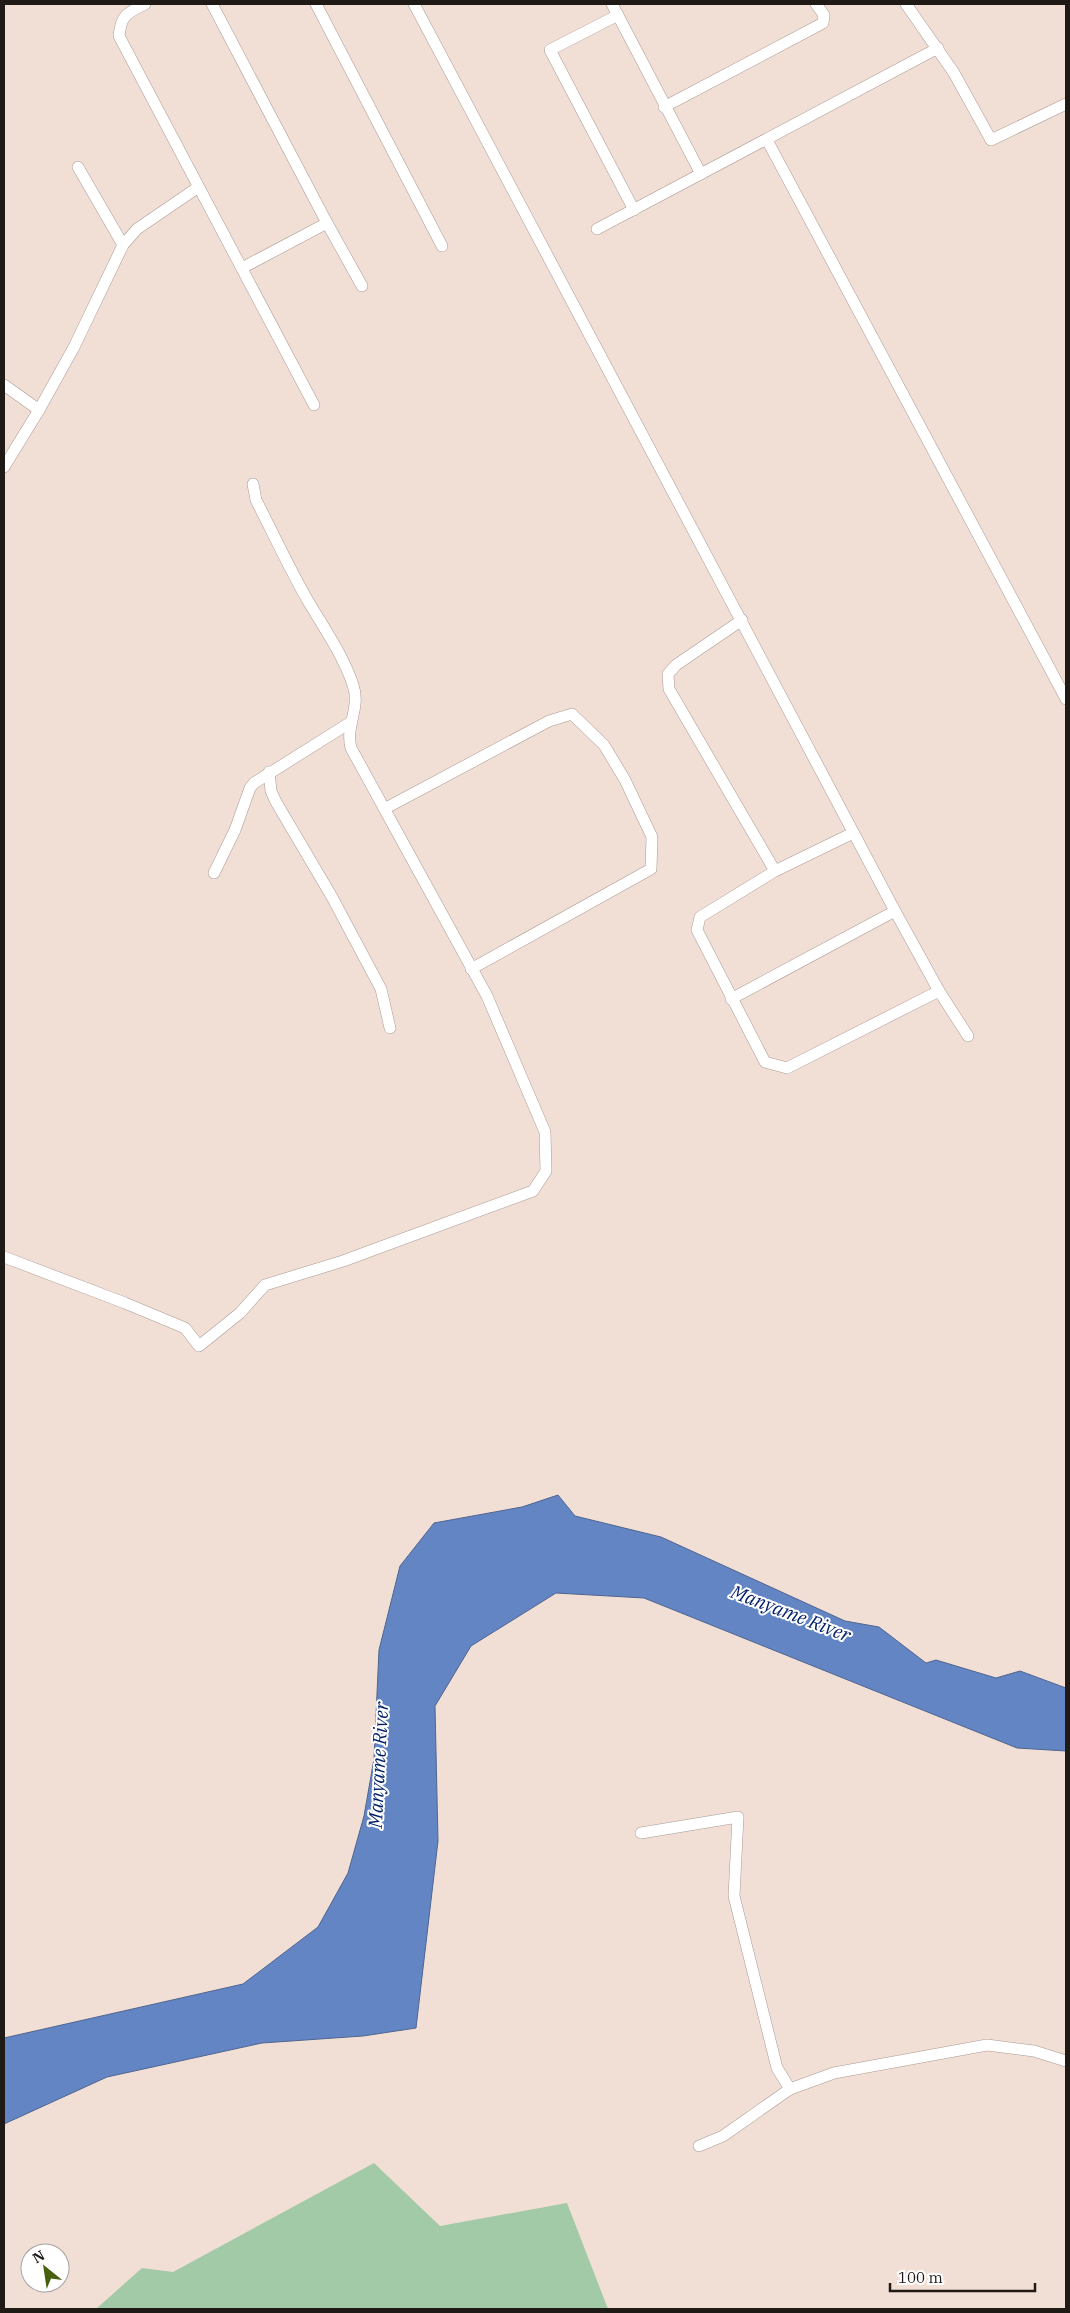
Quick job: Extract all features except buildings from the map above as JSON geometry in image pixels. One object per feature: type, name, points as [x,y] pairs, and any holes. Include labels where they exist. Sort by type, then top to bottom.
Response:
[{"type":"street","points":[[144,4],[125,15],[120,24],[119,36],[314,405]]},
{"type":"street","points":[[212,4],[362,286]]},
{"type":"street","points":[[316,4],[442,246]]},
{"type":"street","points":[[414,4],[742,620],[853,833],[939,991],[968,1036]]},
{"type":"street","points":[[612,4],[664,107],[701,174]]},
{"type":"street","points":[[664,107],[822,23],[824,15],[816,4]]},
{"type":"street","points":[[906,4],[954,73],[991,140],[1066,104]]},
{"type":"street","points":[[618,15],[550,50],[634,210]]},
{"type":"street","points":[[597,229],[938,48]]},
{"type":"street","points":[[767,140],[1066,699]]},
{"type":"street","points":[[78,168],[123,245]]},
{"type":"street","points":[[4,466],[39,410],[74,347],[123,245],[137,229],[198,188]]},
{"type":"street","points":[[242,268],[327,223]]},
{"type":"street","points":[[4,385],[39,410]]},
{"type":"street","points":[[4,1257],[29,1268],[125,1302],[185,1328],[199,1346],[240,1313],[265,1285],[343,1261],[533,1191],[546,1171],[545,1132],[487,996],[352,748],[350,742],[351,722],[357,704],[354,686],[339,653],[307,599],[256,500],[253,484]]},
{"type":"street","points":[[742,620],[676,664],[668,674],[669,689],[775,871]]},
{"type":"street","points":[[386,808],[549,721],[572,714],[604,745],[625,780],[652,836],[651,869],[471,969]]},
{"type":"street","points":[[214,873],[235,830],[250,788],[269,772],[351,722]]},
{"type":"street","points":[[269,772],[271,791],[276,802],[332,897],[381,989],[390,1028]]},
{"type":"street","points":[[853,833],[775,871],[700,916],[697,930],[731,999],[766,1062],[787,1068],[939,991]]},
{"type":"street","points":[[731,999],[895,911]]},
{"type":"street","points":[[640,1833],[738,1817],[734,1896],[777,2068],[790,2088]]},
{"type":"street","points":[[699,2146],[723,2136],[790,2088],[834,2074],[987,2045],[1034,2050],[1066,2062]]},
{"type":"green space","points":[[374,2163],[440,2226],[567,2203],[608,2309],[96,2309],[142,2268],[173,2272]]},
{"type":"water","name":"Manyame River","points":[[558,1495],[575,1516],[661,1537],[845,1621],[879,1627],[926,1663],[936,1660],[996,1678],[1020,1671],[1066,1688],[1066,1751],[1017,1748],[644,1598],[556,1593],[471,1646],[435,1706],[438,1841],[416,2028],[363,2036],[262,2043],[107,2077],[4,2124],[4,2038],[243,1984],[318,1927],[348,1873],[364,1816],[374,1759],[379,1650],[400,1566],[434,1523],[522,1507]]}]
